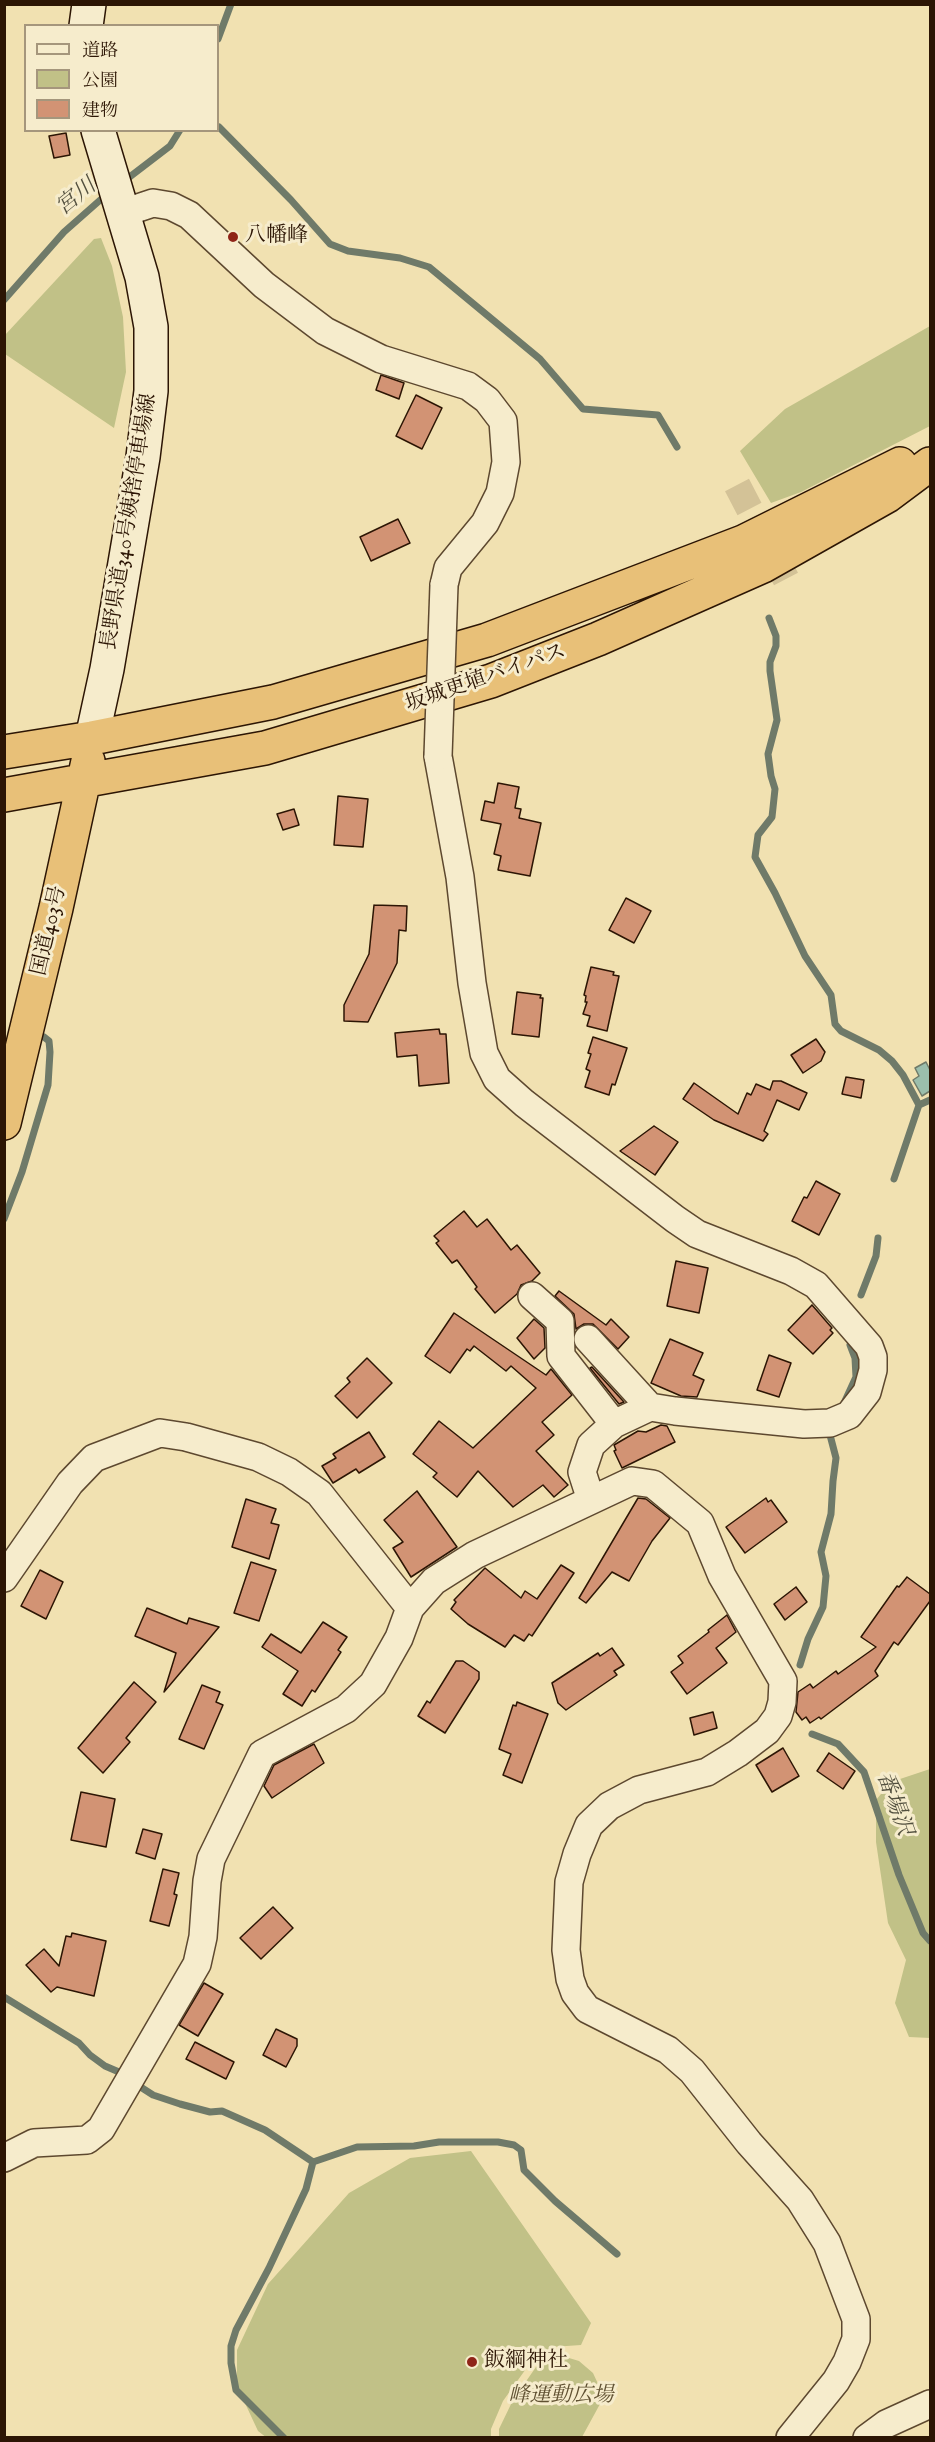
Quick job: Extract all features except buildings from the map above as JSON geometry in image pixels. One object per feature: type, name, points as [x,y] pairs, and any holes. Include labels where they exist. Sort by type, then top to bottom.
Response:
[{"type":"highway","name":"坂城更埴バイパス","points":[[4,752],[92,738],[273,702],[487,640],[743,542],[930,448]]},
{"type":"highway","name":"坂城更埴バイパス","points":[[4,795],[265,748],[491,681],[598,639],[763,566],[887,496],[930,464]]},
{"type":"highway","name":"国道403号","points":[[4,1123],[9,1082],[92,738]]},
{"type":"main road","points":[[86,24],[89,4]]},
{"type":"main road","name":"長野県道340号姨捨停車場線","points":[[92,738],[107,669],[143,457],[151,391],[149,317],[142,277],[99,132]]},
{"type":"street","points":[[118,196],[171,206],[189,214],[264,285],[325,331],[381,359],[468,386],[487,400],[503,421],[507,462],[500,493],[485,523],[448,568],[444,585],[438,756],[460,877],[472,984],[484,1053],[497,1079],[524,1103],[675,1219],[697,1234],[791,1271],[816,1285],[869,1346],[873,1357],[872,1381],[862,1399],[849,1415],[830,1423],[792,1423],[650,1407],[614,1424],[591,1445],[582,1472],[591,1500]]},
{"type":"street","points":[[532,1296],[560,1321],[561,1356],[614,1424]]},
{"type":"street","points":[[588,1340],[650,1407]]},
{"type":"street","points":[[4,1578],[70,1483],[94,1458],[160,1433],[186,1437],[258,1457],[289,1472],[319,1493],[410,1608]]},
{"type":"street","points":[[4,2158],[34,2144],[87,2140],[101,2128],[197,1965],[203,1937],[211,1859],[262,1754],[346,1709],[372,1684],[399,1638],[410,1608],[434,1581],[475,1555],[632,1481],[653,1484],[700,1523],[722,1576],[783,1681],[782,1702],[778,1716],[768,1731],[706,1772],[639,1790],[609,1806],[589,1825],[569,1881],[566,1950],[570,1979],[575,1993],[587,2009],[668,2050],[692,2071],[749,2143],[800,2200],[827,2243],[856,2319],[856,2339],[836,2381],[790,2438]]},
{"type":"street","points":[[867,2438],[886,2424],[930,2404]]},
{"type":"green space","points":[[101,238],[112,266],[123,317],[126,372],[114,428],[5,354],[5,335],[94,239]]},
{"type":"green space","points":[[930,326],[930,426],[801,492],[771,503],[740,451],[785,409]]},
{"type":"green space","points":[[930,1769],[930,2038],[909,2037],[895,2003],[906,1960],[888,1923],[876,1842],[876,1800],[891,1782]]},
{"type":"green space","points":[[471,2151],[591,2323],[581,2345],[552,2347],[533,2359],[503,2401],[491,2429],[491,2437],[267,2438],[258,2431],[237,2386],[237,2350],[268,2284],[349,2193],[410,2158]]},
{"type":"green space","name":"峰運動広場","points":[[559,2355],[579,2361],[593,2373],[599,2386],[600,2404],[582,2437],[499,2437],[499,2429],[513,2400],[536,2367]]},
{"type":"shaded area","points":[[926,1062],[930,1070],[930,1091],[922,1096],[913,1080],[919,1076],[915,1068]]},
{"type":"waterway","name":"宮川","points":[[219,36],[231,4]]},
{"type":"waterway","points":[[219,127],[291,200],[330,244],[348,251],[400,258],[429,267],[540,359],[583,409],[658,415],[677,447]]},
{"type":"waterway","name":"宮川","points":[[123,182],[170,146],[179,132]]},
{"type":"waterway","name":"宮川","points":[[4,300],[64,232],[107,194]]},
{"type":"waterway","points":[[769,618],[776,636],[770,671],[777,720],[768,754],[775,789],[772,817],[758,835],[755,857],[805,956],[831,995],[835,1024],[841,1031],[879,1050],[892,1061],[903,1075],[919,1105]]},
{"type":"waterway","points":[[4,1219],[22,1172],[48,1085],[50,1052],[49,1041],[44,1037]]},
{"type":"waterway","points":[[919,1105],[930,1100]]},
{"type":"waterway","name":"番場沢","points":[[894,1179],[919,1105]]},
{"type":"waterway","name":"番場沢","points":[[861,1295],[876,1256],[878,1238]]},
{"type":"waterway","name":"番場沢","points":[[845,1401],[856,1377],[855,1358],[850,1345]]},
{"type":"waterway","name":"番場沢","points":[[800,1665],[808,1639],[823,1607],[826,1576],[821,1552],[831,1514],[836,1458],[830,1435]]},
{"type":"waterway","name":"番場沢","points":[[812,1734],[838,1744],[864,1772],[899,1875],[923,1933],[930,1941]]},
{"type":"waterway","points":[[4,1997],[79,2043],[105,2066],[119,2072]]},
{"type":"waterway","points":[[139,2086],[153,2095],[180,2104],[210,2112],[222,2111],[265,2130],[313,2162],[306,2189],[269,2268],[236,2330],[231,2346],[231,2363],[236,2390],[284,2438]]},
{"type":"waterway","points":[[313,2162],[357,2147],[414,2146],[439,2142],[498,2142],[514,2145],[521,2150],[524,2170],[555,2201],[617,2254]]},
{"type":"tunnel","points":[[737,485],[786,579]]},
{"type":"place","name":"八幡峰","points":[[233,237]]},
{"type":"place","name":"飯綱神社","points":[[472,2362]]}]
